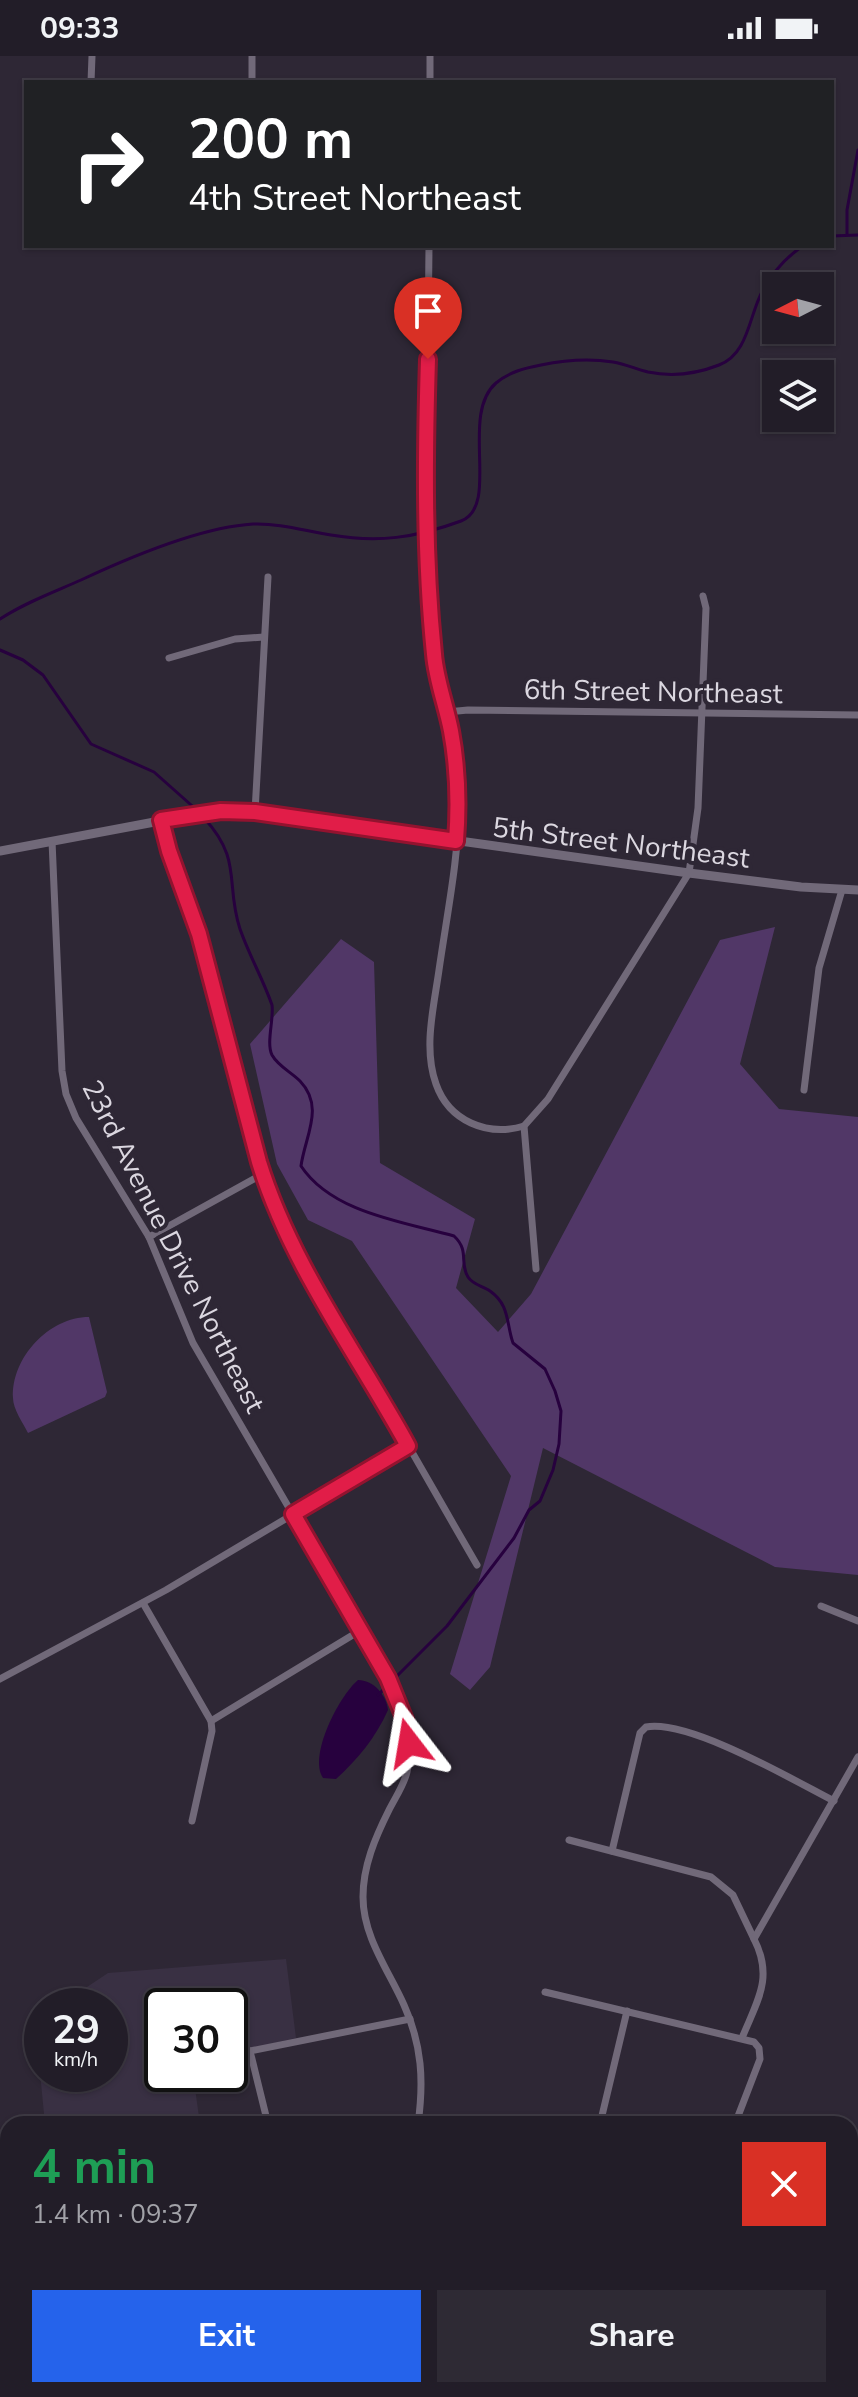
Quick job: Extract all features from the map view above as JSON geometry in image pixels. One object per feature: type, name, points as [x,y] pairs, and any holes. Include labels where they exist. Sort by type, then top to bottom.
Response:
[{"type":"street","points":[[91,80],[92,56]]},
{"type":"street","points":[[252,56],[252,80]]},
{"type":"street","points":[[430,56],[430,80]]},
{"type":"street","points":[[429,248],[428,556],[434,659],[447,712],[458,782],[453,879],[431,1030],[431,1065],[437,1087],[449,1107],[482,1129],[499,1131],[524,1126],[548,1099],[689,873],[698,808],[706,608],[703,596]]},
{"type":"street","points":[[255,812],[268,577]]},
{"type":"street","points":[[169,658],[235,639],[264,637]]},
{"type":"street","name":"6th Street Northeast","points":[[447,712],[858,715]]},
{"type":"street","name":"5th Street Northeast","points":[[0,851],[161,820],[221,811],[255,812],[689,873],[858,890]]},
{"type":"street","points":[[161,820],[199,934],[263,1174],[299,1258],[477,1565]]},
{"type":"street","name":"23rd Avenue Drive Northeast","points":[[52,841],[62,1071],[66,1094],[85,1134],[149,1237],[193,1343],[397,1697],[409,1743],[407,1770],[371,1849],[363,1897],[374,1945],[417,2038],[423,2077],[419,2116]]},
{"type":"street","points":[[804,1090],[819,968],[842,890]]},
{"type":"street","points":[[524,1126],[536,1269]]},
{"type":"street","points":[[149,1237],[263,1174]]},
{"type":"street","points":[[0,1679],[143,1603],[408,1446]]},
{"type":"street","points":[[143,1603],[211,1721],[212,1731],[192,1821]]},
{"type":"street","points":[[821,1606],[858,1621]]},
{"type":"street","points":[[211,1721],[361,1630]]},
{"type":"street","points":[[612,1851],[640,1733],[646,1727],[667,1727],[737,1751],[834,1801]]},
{"type":"street","points":[[754,1939],[858,1757]]},
{"type":"street","points":[[569,1840],[703,1875],[718,1881],[733,1895],[763,1959],[765,1978],[742,2038]]},
{"type":"street","points":[[545,1992],[754,2042],[761,2055],[738,2116]]},
{"type":"street","points":[[602,2116],[627,2011]]},
{"type":"street","points":[[266,2116],[250,2051],[410,2019]]},
{"type":"shaded area","points":[[775,927],[740,1064],[779,1109],[858,1117],[858,1575],[775,1567],[543,1448],[490,1667],[470,1690],[450,1674],[511,1476],[352,1241],[308,1220],[277,1164],[250,1044],[341,939],[374,962],[380,1163],[475,1219],[456,1288],[498,1332],[531,1294],[720,940]]},
{"type":"shaded area","points":[[89,1317],[107,1392],[105,1397],[28,1433],[13,1402],[18,1368],[35,1342],[47,1332],[74,1319]]},
{"type":"shaded area","points":[[358,1680],[369,1682],[378,1689],[388,1710],[352,1764],[336,1779],[323,1778],[319,1768],[322,1742],[342,1699]]},
{"type":"shaded area","points":[[286,1959],[296,2038],[248,2049],[248,1988],[144,1988],[144,2092],[196,2092],[199,2116],[44,2116],[42,2092],[128,2092],[128,1988],[87,1987],[108,1973]]},
{"type":"waterway","points":[[847,234],[847,210],[858,150]]},
{"type":"waterway","points":[[834,236],[858,235]]},
{"type":"waterway","points":[[0,619],[30,602],[121,562],[166,545],[233,526],[263,524],[381,539],[412,535],[461,521],[472,512],[478,498],[481,416],[486,398],[496,383],[523,369],[568,361],[613,362],[666,374],[693,372],[719,365],[737,352],[771,277],[801,248]]},
{"type":"waterway","points":[[0,650],[23,660],[43,675],[91,744],[154,772],[199,812]]},
{"type":"waterway","points":[[204,818],[216,833],[229,860],[240,929],[272,1005],[272,1055],[300,1081],[311,1101],[311,1122],[301,1166],[314,1182],[350,1205],[454,1236],[462,1247],[468,1277],[501,1302],[513,1343],[545,1369],[561,1411],[559,1444],[553,1470],[540,1501],[529,1510],[514,1538],[447,1626],[378,1695]]},
{"type":"route","points":[[409,1743],[405,1720],[388,1678],[293,1514],[408,1446],[299,1258],[271,1198],[199,934],[161,820],[221,811],[255,812],[456,841],[459,804],[455,753],[438,684],[431,629],[428,359]]}]
